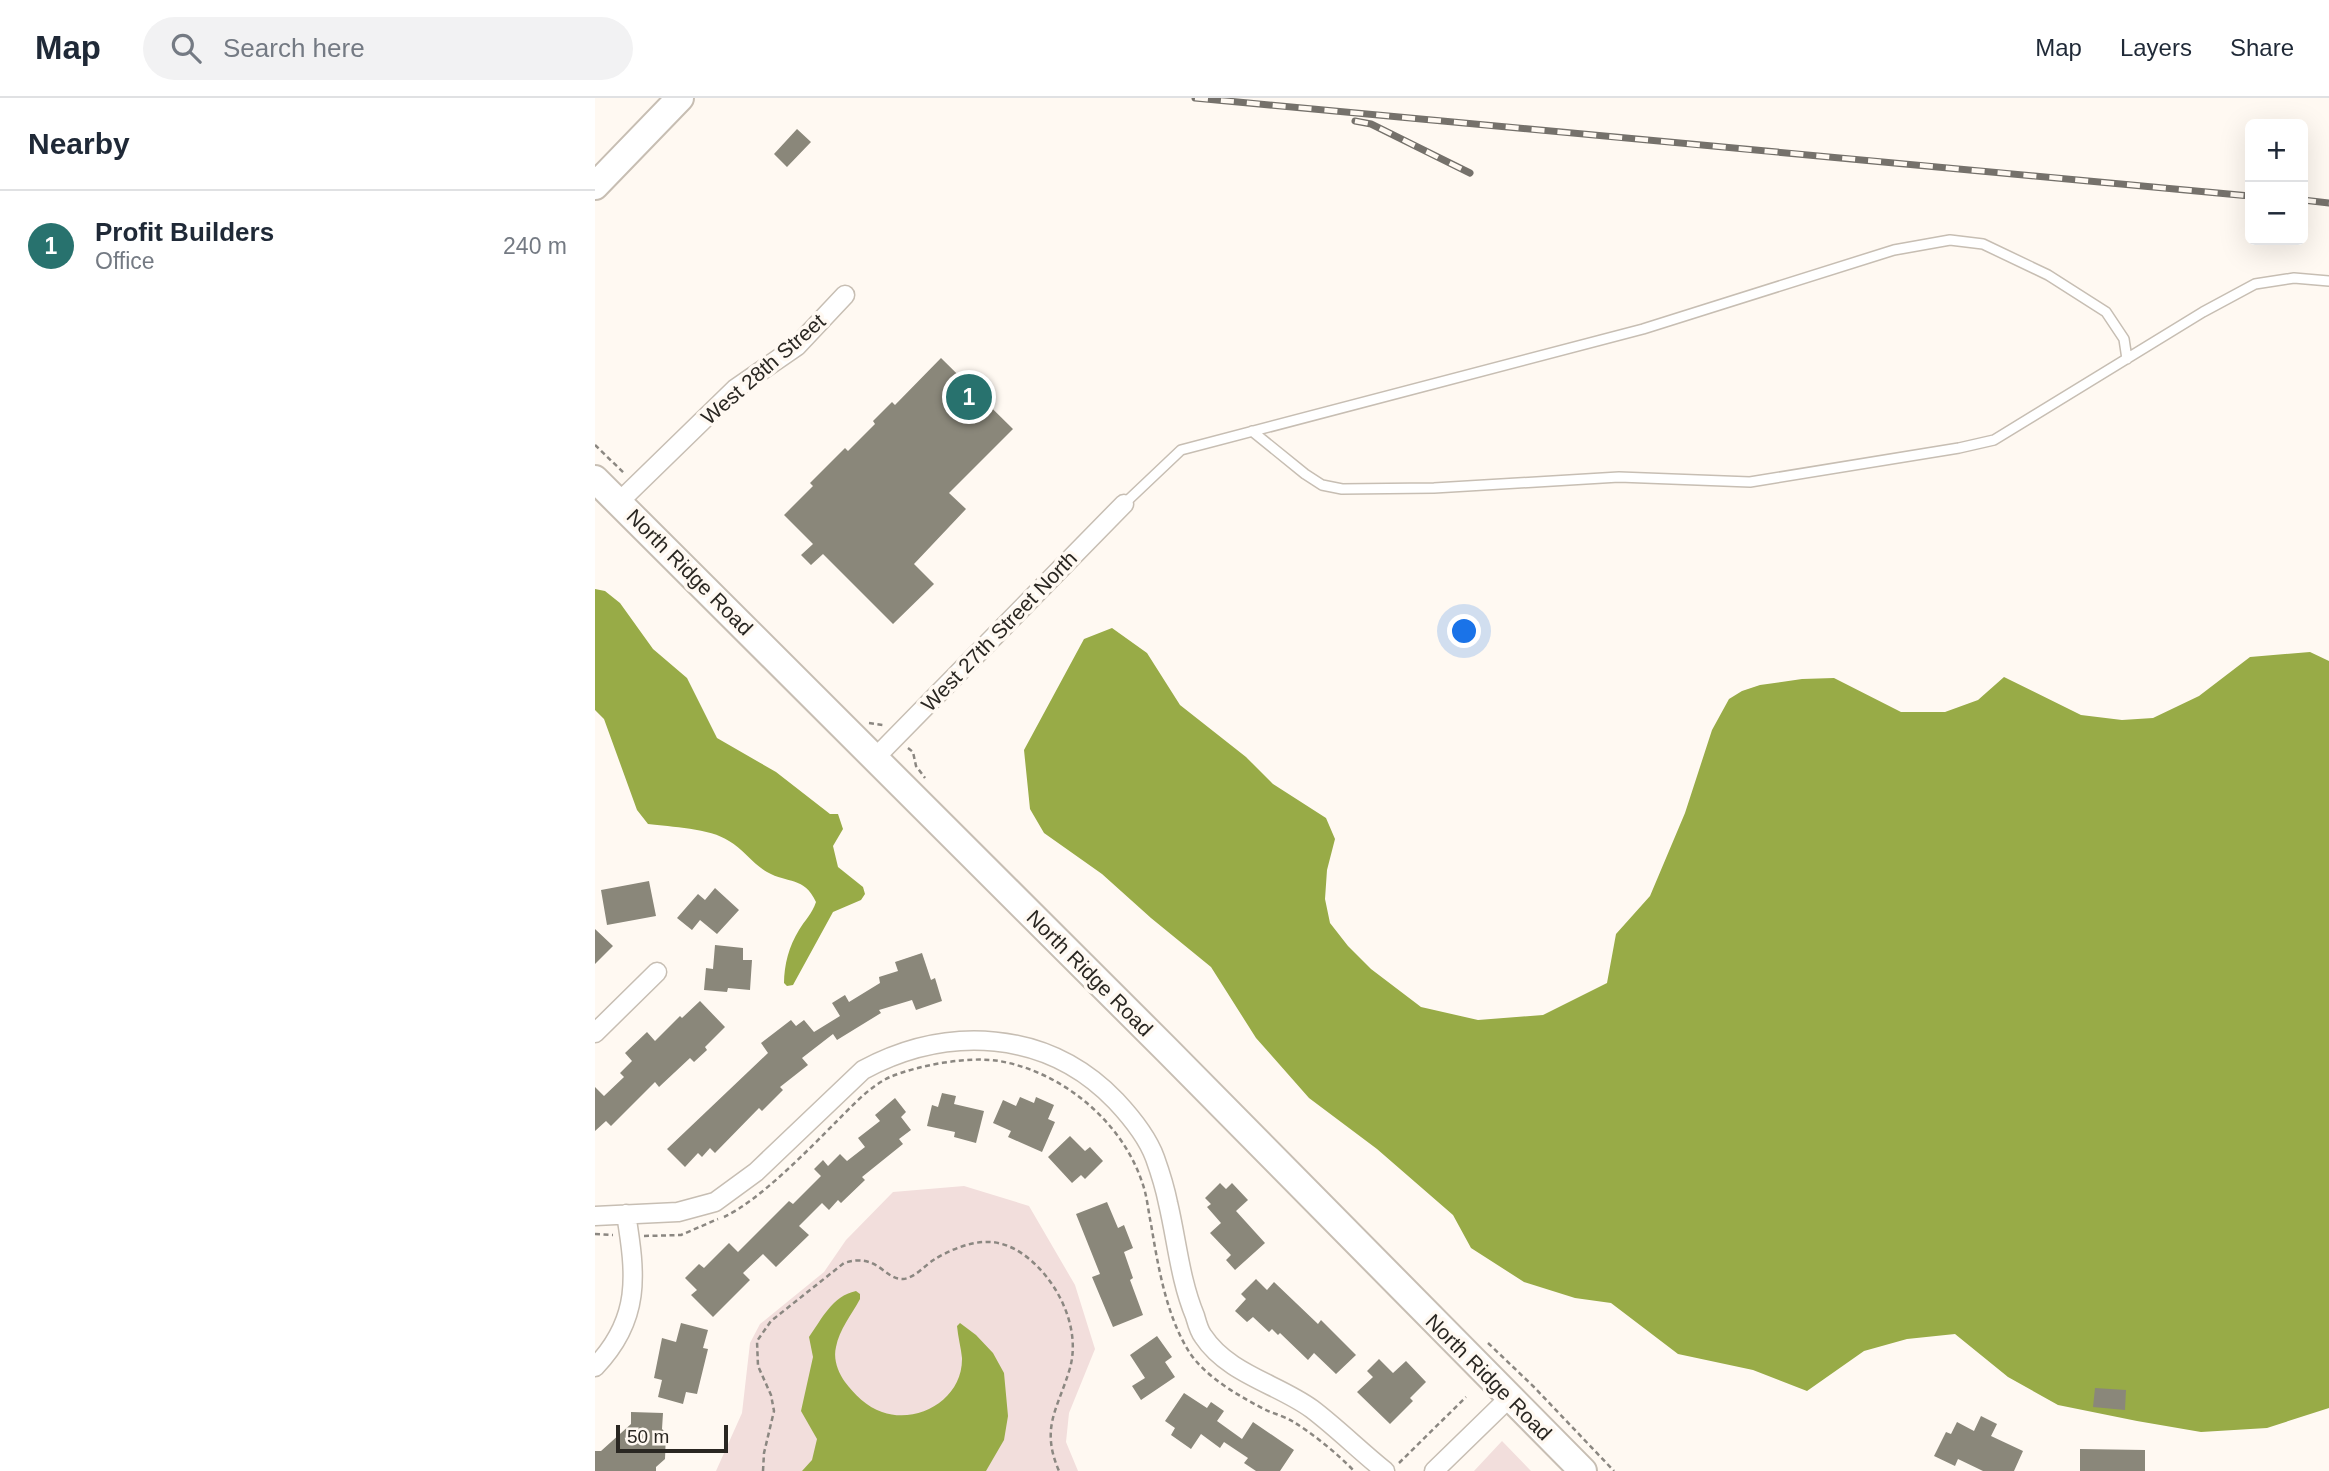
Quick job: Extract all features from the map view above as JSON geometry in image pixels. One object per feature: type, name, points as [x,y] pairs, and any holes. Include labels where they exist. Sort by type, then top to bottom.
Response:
[{"type":"main road","points":[[595,186],[680,98]]},
{"type":"main road","name":"North Ridge Road","points":[[595,479],[1167,1050],[1583,1471]]},
{"type":"street","name":"West 28th Street","points":[[620,501],[735,389],[797,346],[845,295]]},
{"type":"street","name":"West 27th Street North","points":[[875,758],[1124,504]]},
{"type":"street","points":[[595,1033],[657,972]]},
{"type":"street","points":[[595,1216],[678,1212],[715,1202],[756,1172],[863,1070],[882,1060],[947,1041],[995,1041],[1031,1049],[1070,1064],[1105,1090],[1132,1119],[1154,1154],[1168,1203],[1188,1299],[1203,1336],[1247,1374],[1311,1408],[1385,1471]]},
{"type":"street","points":[[595,1367],[613,1348],[629,1314],[632,1253],[626,1214]]},
{"type":"street","points":[[1434,1471],[1509,1398]]},
{"type":"lane","points":[[1124,504],[1181,450],[1643,329],[1894,250],[1950,240],[1983,244],[2048,275],[2106,312],[2124,339],[2127,359]]},
{"type":"lane","points":[[1252,431],[1322,485],[1342,489],[1434,488],[1619,477],[1750,482],[1994,440],[2255,284],[2294,278],[2329,281]]},
{"type":"path","points":[[595,1234],[681,1235],[736,1211],[762,1191],[856,1102],[888,1078],[929,1065],[964,1062],[997,1061],[1024,1068],[1054,1082],[1092,1106],[1129,1150],[1143,1184],[1164,1288],[1189,1352],[1214,1378],[1250,1401],[1292,1421],[1354,1471]]},
{"type":"path","points":[[763,1471],[764,1453],[774,1410],[756,1353],[757,1340],[771,1321],[844,1263],[864,1260],[897,1278],[904,1279],[935,1259],[969,1244],[981,1242],[992,1242],[1026,1255],[1049,1278],[1061,1296],[1072,1336],[1072,1356],[1050,1425],[1050,1446],[1059,1471]]},
{"type":"path","points":[[1392,1471],[1466,1397]]},
{"type":"shaded area","points":[[595,589],[605,591],[620,603],[653,649],[687,678],[717,738],[776,772],[830,814],[838,814],[843,829],[833,846],[838,867],[863,887],[865,894],[861,900],[833,912],[793,985],[787,986],[784,983],[788,956],[795,936],[816,902],[806,888],[767,872],[734,844],[721,837],[690,829],[648,824],[637,810],[604,719],[595,710]]},
{"type":"shaded area","points":[[1112,628],[1147,653],[1180,705],[1246,757],[1273,784],[1326,818],[1335,839],[1327,870],[1325,899],[1330,923],[1348,946],[1371,969],[1421,1007],[1478,1020],[1543,1015],[1607,983],[1616,934],[1650,896],[1685,813],[1712,730],[1729,699],[1742,691],[1760,685],[1802,679],[1834,678],[1901,712],[1945,712],[1978,700],[2004,677],[2081,715],[2122,720],[2153,718],[2199,696],[2250,657],[2310,652],[2329,661],[2329,1408],[2267,1428],[2201,1432],[2137,1421],[2058,1405],[2008,1377],[1955,1334],[1907,1339],[1864,1351],[1807,1391],[1753,1370],[1678,1354],[1611,1303],[1575,1298],[1524,1282],[1471,1248],[1453,1215],[1377,1149],[1309,1098],[1256,1038],[1211,967],[1102,874],[1044,833],[1030,809],[1024,750],[1084,639]]},
{"type":"shaded area","points":[[964,1186],[1029,1206],[1075,1285],[1095,1349],[1069,1413],[1066,1442],[1078,1471],[716,1471],[742,1413],[750,1343],[760,1324],[824,1272],[846,1240],[893,1192]]},
{"type":"shaded area","points":[[856,1291],[860,1294],[860,1299],[840,1334],[835,1352],[836,1361],[840,1374],[849,1387],[861,1400],[876,1410],[910,1415],[936,1405],[947,1397],[960,1373],[962,1358],[957,1326],[960,1323],[993,1353],[1004,1373],[1008,1416],[1004,1440],[986,1471],[802,1471],[812,1460],[817,1439],[801,1411],[813,1357],[809,1337],[834,1303]]},
{"type":"shaded area","points":[[1502,1441],[1531,1471],[1474,1471]]},
{"type":"building","points":[[797,129],[811,142],[787,167],[774,154]]},
{"type":"building","points":[[941,358],[1013,429],[949,493],[966,509],[914,564],[934,584],[893,624],[823,554],[811,565],[801,555],[813,544],[784,515],[813,486],[810,483],[845,448],[848,451],[892,402],[895,405]]},
{"type":"building","points":[[649,881],[656,916],[607,925],[601,890]]},
{"type":"building","points":[[715,888],[739,910],[717,934],[700,920],[692,930],[677,918],[698,894],[705,900]]},
{"type":"building","points":[[595,929],[613,946],[595,964]]},
{"type":"building","points":[[715,945],[743,948],[743,960],[752,960],[750,990],[704,990],[706,968],[713,969]]},
{"type":"building","points":[[922,953],[931,980],[935,978],[942,1001],[916,1010],[912,1000],[879,1010],[881,1013],[837,1040],[833,1034],[802,1058],[808,1065],[780,1087],[783,1090],[762,1111],[759,1108],[715,1153],[710,1148],[702,1157],[698,1153],[685,1167],[667,1149],[768,1053],[761,1043],[791,1020],[796,1026],[804,1020],[814,1032],[840,1016],[832,1003],[845,995],[849,1002],[880,983],[879,977],[898,971],[895,962]]},
{"type":"building","points":[[700,1001],[725,1027],[705,1047],[707,1050],[694,1062],[690,1058],[659,1087],[655,1082],[611,1126],[606,1121],[595,1131],[595,1087],[604,1096],[624,1077],[620,1073],[632,1061],[625,1053],[647,1032],[655,1041]]},
{"type":"building","points":[[942,1093],[956,1096],[954,1104],[984,1111],[976,1143],[954,1137],[955,1132],[927,1126],[932,1105],[938,1107]]},
{"type":"building","points":[[1020,1097],[1034,1103],[1036,1097],[1054,1105],[1048,1119],[1055,1122],[1042,1152],[1008,1137],[1011,1131],[993,1123],[1003,1100],[1016,1106]]},
{"type":"building","points":[[895,1098],[906,1112],[901,1117],[911,1130],[899,1139],[903,1144],[862,1177],[865,1180],[841,1203],[838,1200],[829,1210],[822,1203],[799,1226],[809,1235],[776,1267],[763,1254],[743,1273],[750,1280],[713,1317],[691,1295],[697,1290],[685,1278],[699,1264],[704,1268],[729,1243],[738,1252],[789,1201],[793,1204],[821,1176],[814,1169],[823,1160],[828,1166],[840,1154],[847,1161],[865,1147],[858,1138],[880,1121],[875,1115]]},
{"type":"building","points":[[1070,1136],[1085,1151],[1090,1147],[1103,1161],[1085,1179],[1081,1175],[1072,1183],[1048,1157]]},
{"type":"building","points":[[1220,1183],[1226,1189],[1232,1183],[1248,1200],[1236,1211],[1265,1243],[1235,1270],[1226,1260],[1231,1255],[1210,1233],[1221,1223],[1207,1207],[1211,1204],[1205,1198]]},
{"type":"building","points":[[1107,1202],[1118,1228],[1124,1225],[1133,1248],[1124,1252],[1133,1278],[1130,1280],[1143,1315],[1113,1327],[1092,1277],[1100,1274],[1076,1214]]},
{"type":"building","points":[[1256,1279],[1267,1290],[1274,1282],[1318,1324],[1321,1320],[1356,1355],[1336,1374],[1314,1353],[1308,1360],[1280,1333],[1278,1335],[1272,1329],[1269,1332],[1253,1317],[1247,1322],[1235,1311],[1246,1299],[1241,1294]]},
{"type":"building","points":[[681,1323],[708,1330],[703,1348],[708,1349],[697,1394],[686,1392],[683,1404],[658,1397],[662,1380],[654,1378],[662,1338],[676,1342]]},
{"type":"building","points":[[1157,1336],[1172,1357],[1165,1362],[1175,1377],[1141,1400],[1132,1386],[1145,1378],[1130,1355]]},
{"type":"building","points":[[1379,1359],[1393,1373],[1406,1361],[1426,1382],[1410,1398],[1413,1401],[1390,1424],[1357,1392],[1373,1377],[1367,1371]]},
{"type":"building","points":[[2095,1388],[2126,1390],[2125,1410],[2093,1407]]},
{"type":"building","points":[[1184,1393],[1207,1408],[1211,1402],[1224,1411],[1217,1421],[1242,1439],[1253,1422],[1294,1450],[1280,1471],[1256,1471],[1244,1463],[1248,1458],[1224,1442],[1220,1448],[1201,1434],[1191,1449],[1171,1435],[1175,1428],[1165,1421]]},
{"type":"building","points":[[631,1412],[663,1413],[662,1429],[666,1433],[665,1459],[656,1467],[656,1471],[595,1471],[595,1451],[601,1451],[631,1424]]},
{"type":"building","points":[[1981,1416],[1997,1424],[1991,1436],[2023,1451],[2014,1471],[1983,1471],[1958,1459],[1955,1466],[1934,1456],[1946,1432],[1951,1434],[1957,1422],[1974,1431]]},
{"type":"building","points":[[2080,1449],[2145,1450],[2145,1471],[2080,1471]]},
{"type":"railway","points":[[1195,98],[2245,196]]},
{"type":"railway","points":[[1355,121],[1371,124],[1470,173]]},
{"type":"railway","points":[[2308,201],[2329,203]]},
{"type":"place","name":"Profit Builders","points":[[969,397]]}]
